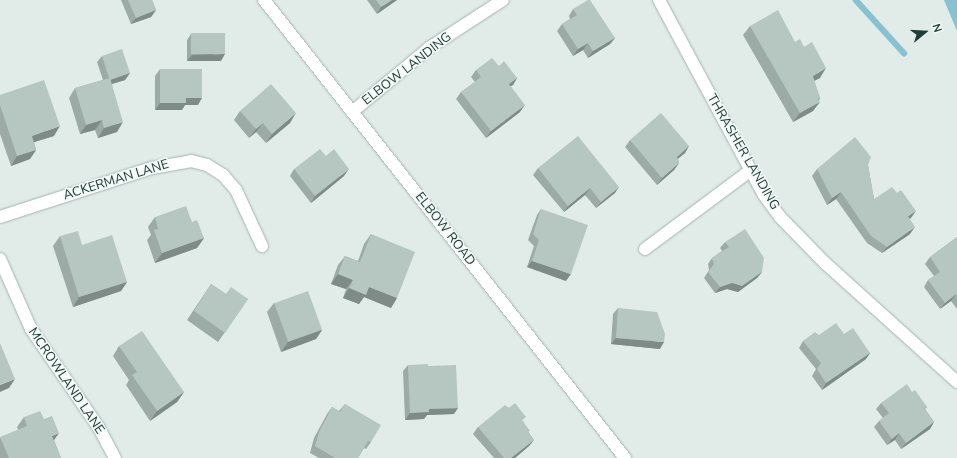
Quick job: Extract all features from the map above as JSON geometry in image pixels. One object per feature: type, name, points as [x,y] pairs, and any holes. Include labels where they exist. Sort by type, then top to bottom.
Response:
[{"type":"street","name":"ELBOW ROAD","points":[[264,0],[625,458]]},
{"type":"street","name":"ELBOW LANDING","points":[[352,112],[429,48],[503,0]]},
{"type":"street","name":"THRASHER LANDING","points":[[659,0],[764,194],[798,238],[957,382]]},
{"type":"street","name":"ACKERMAN LANE","points":[[0,217],[152,168],[191,161],[207,166],[223,175],[236,190],[262,246]]},
{"type":"street","points":[[645,249],[725,187],[751,170]]},
{"type":"street","name":"MCROWLAND LANE","points":[[0,259],[31,330],[99,428],[115,458]]},
{"type":"water","points":[[944,0],[957,0],[957,31]]},
{"type":"building","points":[[128,0],[152,0],[156,10],[136,18]]},
{"type":"building","points":[[376,0],[392,0],[381,7]]},
{"type":"building","points":[[590,0],[615,38],[593,51],[588,43],[578,49],[562,24],[577,15],[573,9]]},
{"type":"building","points":[[778,10],[795,42],[800,39],[804,47],[812,42],[826,68],[813,76],[820,102],[800,113],[750,26]]},
{"type":"building","points":[[191,33],[225,33],[225,54],[191,54]]},
{"type":"building","points":[[122,49],[130,73],[110,80],[102,56]]},
{"type":"building","points":[[492,58],[499,66],[504,61],[517,78],[509,84],[525,105],[491,131],[461,92],[481,77],[476,70]]},
{"type":"building","points":[[160,69],[202,69],[202,98],[186,98],[186,103],[160,103]]},
{"type":"building","points":[[110,78],[123,122],[104,128],[102,120],[86,125],[75,88]]},
{"type":"building","points":[[44,80],[60,126],[32,136],[36,150],[17,156],[0,105],[0,95]]},
{"type":"building","points":[[271,84],[296,113],[272,134],[263,123],[256,129],[240,111]]},
{"type":"building","points":[[661,113],[689,146],[677,157],[679,163],[662,178],[630,140]]},
{"type":"building","points":[[578,136],[619,187],[601,202],[590,188],[568,206],[538,168]]},
{"type":"building","points":[[855,137],[871,157],[868,165],[874,199],[892,187],[897,193],[901,190],[916,211],[908,216],[915,227],[887,247],[871,236],[841,192],[832,198],[817,169]]},
{"type":"building","points":[[320,149],[326,156],[334,149],[349,169],[315,196],[294,169]]},
{"type":"building","points":[[186,206],[192,222],[197,220],[204,238],[162,253],[154,230],[158,229],[155,217]]},
{"type":"building","points":[[541,209],[588,225],[571,274],[532,261],[539,240],[533,234]]},
{"type":"building","points":[[745,229],[764,258],[762,272],[742,286],[732,283],[720,287],[708,272],[714,264],[712,258],[729,247],[725,242]]},
{"type":"building","points":[[78,231],[82,245],[112,235],[127,282],[79,297],[60,236]]},
{"type":"building","points":[[371,234],[415,252],[397,298],[369,287],[366,295],[349,288],[353,280],[338,274],[345,256],[360,262]]},
{"type":"building","points":[[957,237],[957,296],[956,294],[945,303],[928,280],[940,272],[930,257]]},
{"type":"building","points":[[211,284],[226,294],[231,287],[248,299],[225,333],[194,311]]},
{"type":"building","points":[[308,291],[322,330],[288,342],[274,303]]},
{"type":"building","points":[[618,308],[657,312],[665,334],[664,342],[616,338]]},
{"type":"building","points":[[836,323],[844,334],[853,328],[870,353],[826,383],[817,369],[821,363],[803,341],[815,332],[819,335]]},
{"type":"building","points":[[142,331],[184,392],[157,411],[132,375],[137,372],[119,346]]},
{"type":"building","points":[[0,343],[15,379],[0,385]]},
{"type":"building","points":[[428,364],[428,366],[456,365],[458,408],[429,409],[429,412],[410,413],[408,365]]},
{"type":"building","points":[[907,384],[912,392],[915,390],[927,407],[924,408],[934,422],[906,443],[899,433],[892,439],[879,421],[889,413],[881,403]]},
{"type":"building","points":[[515,403],[526,417],[522,420],[530,431],[528,432],[534,440],[511,458],[504,458],[478,427],[505,405],[509,408]]},
{"type":"building","points":[[345,404],[381,425],[371,442],[368,441],[358,458],[335,458],[315,446],[319,432],[332,407],[340,412]]},
{"type":"building","points":[[40,411],[44,419],[52,416],[59,433],[52,436],[61,458],[9,458],[0,437],[27,426],[24,417]]},
{"type":"waterway","points":[[856,0],[904,53]]}]
